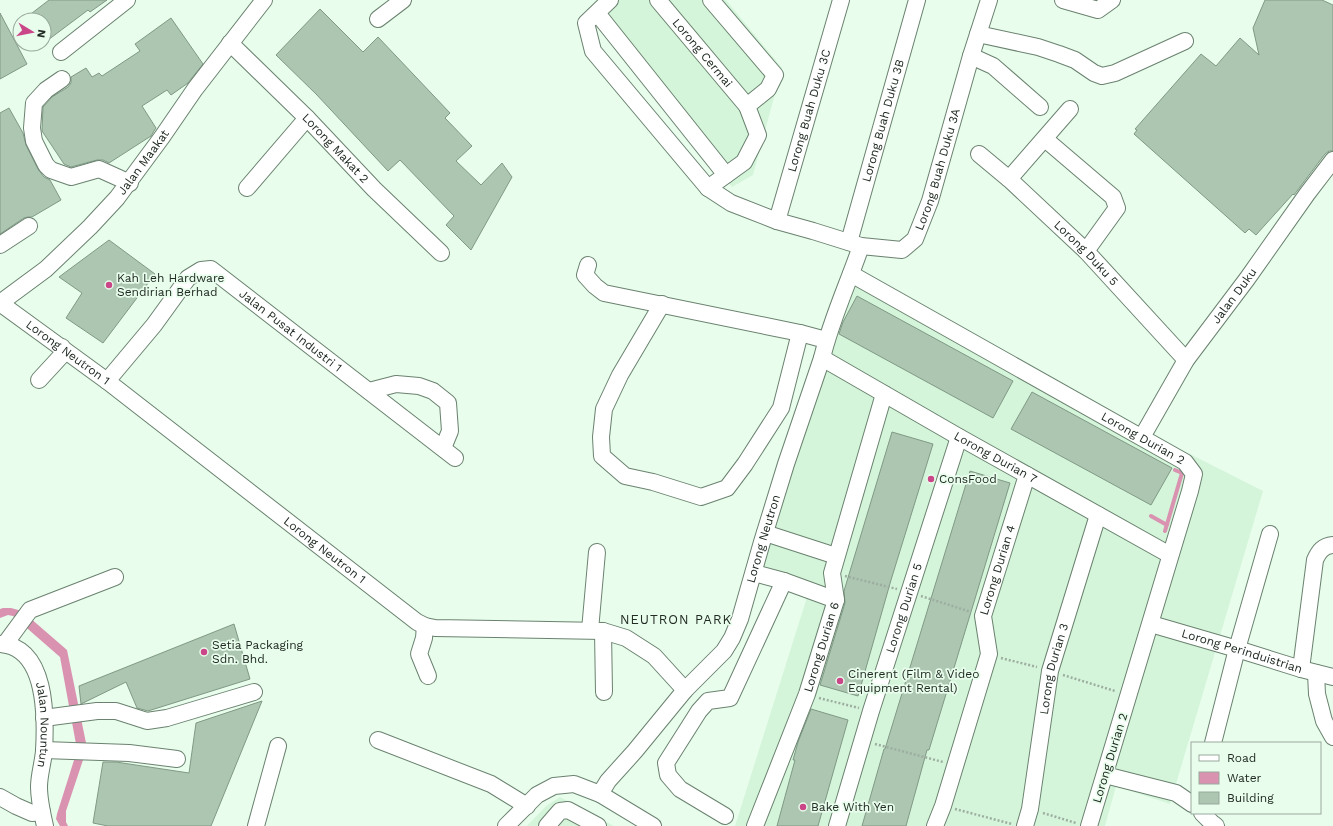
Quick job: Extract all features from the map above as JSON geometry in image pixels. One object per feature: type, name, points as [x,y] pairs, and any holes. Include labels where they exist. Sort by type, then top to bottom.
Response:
[{"type":"street","points":[[61,52],[127,0]]},
{"type":"street","name":"Jalan Maakat","points":[[0,303],[46,268],[90,227],[130,183],[196,89],[264,0]]},
{"type":"street","points":[[378,19],[403,0]]},
{"type":"street","points":[[610,0],[597,13],[726,175]]},
{"type":"street","name":"Lorong Cermai","points":[[658,0],[746,106],[758,135],[744,162],[708,188]]},
{"type":"street","points":[[711,0],[775,75],[768,89],[746,106]]},
{"type":"street","name":"Lorong Buah Duku 3C","points":[[777,221],[840,0]]},
{"type":"street","name":"Lorong Buah Duku 3B","points":[[855,244],[916,0]]},
{"type":"street","name":"Lorong Buah Duku 3A","points":[[597,13],[586,23],[593,51],[708,188],[731,203],[777,221],[855,244],[902,250],[915,239],[930,202],[971,56],[989,0]]},
{"type":"street","points":[[1063,0],[1098,10],[1112,0]]},
{"type":"street","points":[[978,34],[1038,47],[1059,54],[1075,60],[1094,73],[1102,76],[1115,73],[1185,41]]},
{"type":"street","name":"Lorong Makat 2","points":[[230,43],[307,118],[374,189],[441,253]]},
{"type":"street","points":[[971,56],[993,66],[1040,108]]},
{"type":"street","points":[[62,78],[46,90],[34,103],[32,128],[34,141],[46,165],[51,170],[71,177],[99,169],[130,183]]},
{"type":"street","points":[[1009,179],[1070,109]]},
{"type":"street","points":[[248,188],[307,118]]},
{"type":"street","points":[[1045,139],[1113,197],[1117,208],[1086,251]]},
{"type":"street","name":"Lorong Duku 5","points":[[979,154],[1009,179],[1086,251],[1186,360]]},
{"type":"street","name":"Jalan Duku","points":[[1142,437],[1186,360],[1242,286],[1333,160]]},
{"type":"street","points":[[0,245],[29,226]]},
{"type":"street","name":"Lorong Neutron","points":[[600,794],[608,781],[635,751],[685,690],[724,651],[732,638],[740,619],[765,533],[822,358],[826,340],[851,274],[855,244]]},
{"type":"street","points":[[588,264],[585,275],[604,293],[800,333],[826,340]]},
{"type":"street","name":"Jalan Pusat Industri 1","points":[[107,381],[154,325],[188,278],[201,270],[211,269],[369,392],[449,453],[450,431],[448,403],[434,391],[419,386],[396,384],[369,392]]},
{"type":"street","name":"Lorong Durian 2","points":[[851,274],[1186,462],[1194,474],[1151,624],[1105,775],[1084,825]]},
{"type":"street","name":"Lorong Neutron 1","points":[[0,303],[107,381],[409,616],[425,626],[435,628],[596,631],[626,638],[654,656],[685,690]]},
{"type":"street","points":[[662,304],[620,375],[604,409],[601,437],[602,456],[625,476],[653,482],[701,497],[727,488],[745,464],[781,408],[800,333]]},
{"type":"street","points":[[39,380],[62,355],[62,347]]},
{"type":"street","name":"Lorong Durian 7","points":[[822,358],[1170,555]]},
{"type":"street","name":"Lorong Durian 6","points":[[755,826],[807,694],[836,600],[832,573],[884,394]]},
{"type":"street","name":"Lorong Durian 5","points":[[837,826],[908,592],[959,436]]},
{"type":"street","name":"Lorong Durian 4","points":[[935,826],[944,806],[989,654],[983,616],[1027,475]]},
{"type":"street","name":"Lorong Durian 3","points":[[1024,826],[1030,809],[1050,671],[1098,515]]},
{"type":"street","points":[[765,533],[836,556]]},
{"type":"street","points":[[1213,742],[1237,649],[1270,534]]},
{"type":"street","points":[[1333,545],[1323,548],[1315,560],[1309,671],[1324,721],[1333,737]]},
{"type":"street","points":[[598,552],[596,631],[604,692]]},
{"type":"street","points":[[754,573],[784,580],[836,600]]},
{"type":"street","points":[[2,644],[30,610],[115,577]]},
{"type":"street","points":[[724,816],[680,789],[668,776],[666,763],[699,711],[708,701],[730,698],[784,580]]},
{"type":"street","name":"Lorong Perinduistrian","points":[[1151,624],[1333,677]]},
{"type":"street","points":[[425,626],[424,638],[419,654],[428,676]]},
{"type":"street","name":"Jalan Nountun","points":[[2,644],[14,647],[22,652],[35,668],[42,688],[44,750],[39,786],[44,819]]},
{"type":"street","points":[[44,718],[97,711],[116,711],[147,721],[167,718],[254,692]]},
{"type":"street","points":[[378,740],[490,784],[527,806]]},
{"type":"street","points":[[256,826],[278,746]]},
{"type":"street","points":[[44,750],[129,753],[178,759]]},
{"type":"street","points":[[1105,775],[1176,793],[1191,803]]},
{"type":"street","points":[[506,826],[537,795],[554,786],[574,784],[600,794],[653,826]]},
{"type":"street","points":[[0,797],[44,819]]},
{"type":"street","points":[[547,826],[560,811],[568,810],[598,826]]},
{"type":"street","points":[[1203,814],[1216,826]]},
{"type":"path","points":[[832,573],[908,592],[983,616]]},
{"type":"path","points":[[989,654],[1050,671],[1129,696]]},
{"type":"path","points":[[807,694],[871,711]]},
{"type":"path","points":[[863,740],[956,765]]},
{"type":"path","points":[[944,806],[1019,826]]},
{"type":"path","points":[[1030,809],[1084,825]]},
{"type":"shaded area","points":[[618,0],[726,0],[782,68],[753,175],[732,187],[596,21]]},
{"type":"shaded area","points":[[842,278],[1263,491],[1170,804],[1116,786],[1105,826],[735,826],[808,594],[750,565]]},
{"type":"shaded area","points":[[560,797],[614,826],[527,826],[546,806]]},
{"type":"water","points":[[11,608],[22,611],[67,650],[86,743],[84,757],[66,811],[66,822],[68,826],[60,826],[56,819],[75,757],[76,744],[60,657],[13,616],[8,615],[0,618],[0,609]]},
{"type":"building","points":[[49,0],[107,0],[90,12],[88,10],[52,37],[52,12],[33,12]]},
{"type":"building","points":[[1265,0],[1322,0],[1333,5],[1333,151],[1329,151],[1325,154],[1294,195],[1293,194],[1256,235],[1249,229],[1245,233],[1134,134],[1137,130],[1135,129],[1201,54],[1216,66],[1240,38],[1259,55],[1253,28]]},
{"type":"building","points":[[320,9],[363,52],[378,37],[450,113],[445,118],[472,146],[456,161],[481,185],[502,163],[512,177],[471,250],[446,225],[454,216],[400,160],[388,171],[316,94],[276,55]]},
{"type":"building","points":[[0,13],[12,36],[12,52],[21,52],[27,64],[0,79]]},
{"type":"building","points":[[171,18],[203,64],[188,83],[171,95],[167,90],[142,106],[156,128],[151,136],[109,163],[103,160],[97,160],[71,167],[64,164],[42,131],[43,107],[52,97],[68,87],[71,83],[71,77],[86,68],[92,77],[99,73],[102,76],[140,51],[135,44]]},
{"type":"building","points":[[9,108],[23,133],[26,145],[38,169],[44,177],[50,180],[61,200],[32,217],[24,218],[0,234],[0,113]]},
{"type":"building","name":"Kah Leh Hardware Sendirian Berhad","points":[[109,240],[155,274],[103,343],[66,318],[82,293],[59,277]]},
{"type":"building","points":[[857,296],[1013,381],[993,418],[839,334],[843,322]]},
{"type":"building","points":[[1032,392],[1172,468],[1151,505],[1011,429]]},
{"type":"building","points":[[892,432],[933,444],[891,580],[858,696],[820,685],[845,603],[844,591]]},
{"type":"building","points":[[970,471],[1010,483],[929,750],[927,750],[906,826],[862,826],[884,749]]},
{"type":"building","name":"Setia Packaging Sdn. Bhd.","points":[[234,624],[250,679],[148,711],[137,708],[126,682],[81,704],[79,686]]},
{"type":"building","points":[[262,701],[211,826],[108,826],[93,823],[103,762],[116,762],[189,773],[196,723]]},
{"type":"building","points":[[811,709],[848,720],[818,826],[777,826],[795,760],[793,760],[798,742]]},
{"type":"waterway","points":[[1165,531],[1182,473],[1175,470]]},
{"type":"waterway","points":[[1151,516],[1167,525]]},
{"type":"place","name":"Kah Leh Hardware Sendirian Berhad","points":[[109,285]]},
{"type":"place","name":"ConsFood","points":[[931,479]]},
{"type":"place","name":"Setia Packaging Sdn. Bhd.","points":[[204,652]]},
{"type":"place","name":"Cinerent (Film & Video Equipment Rental)","points":[[840,681]]},
{"type":"place","name":"Bake With Yen","points":[[803,807]]},
{"type":"district","name":"NEUTRON PARK","points":[[676,619]]}]
